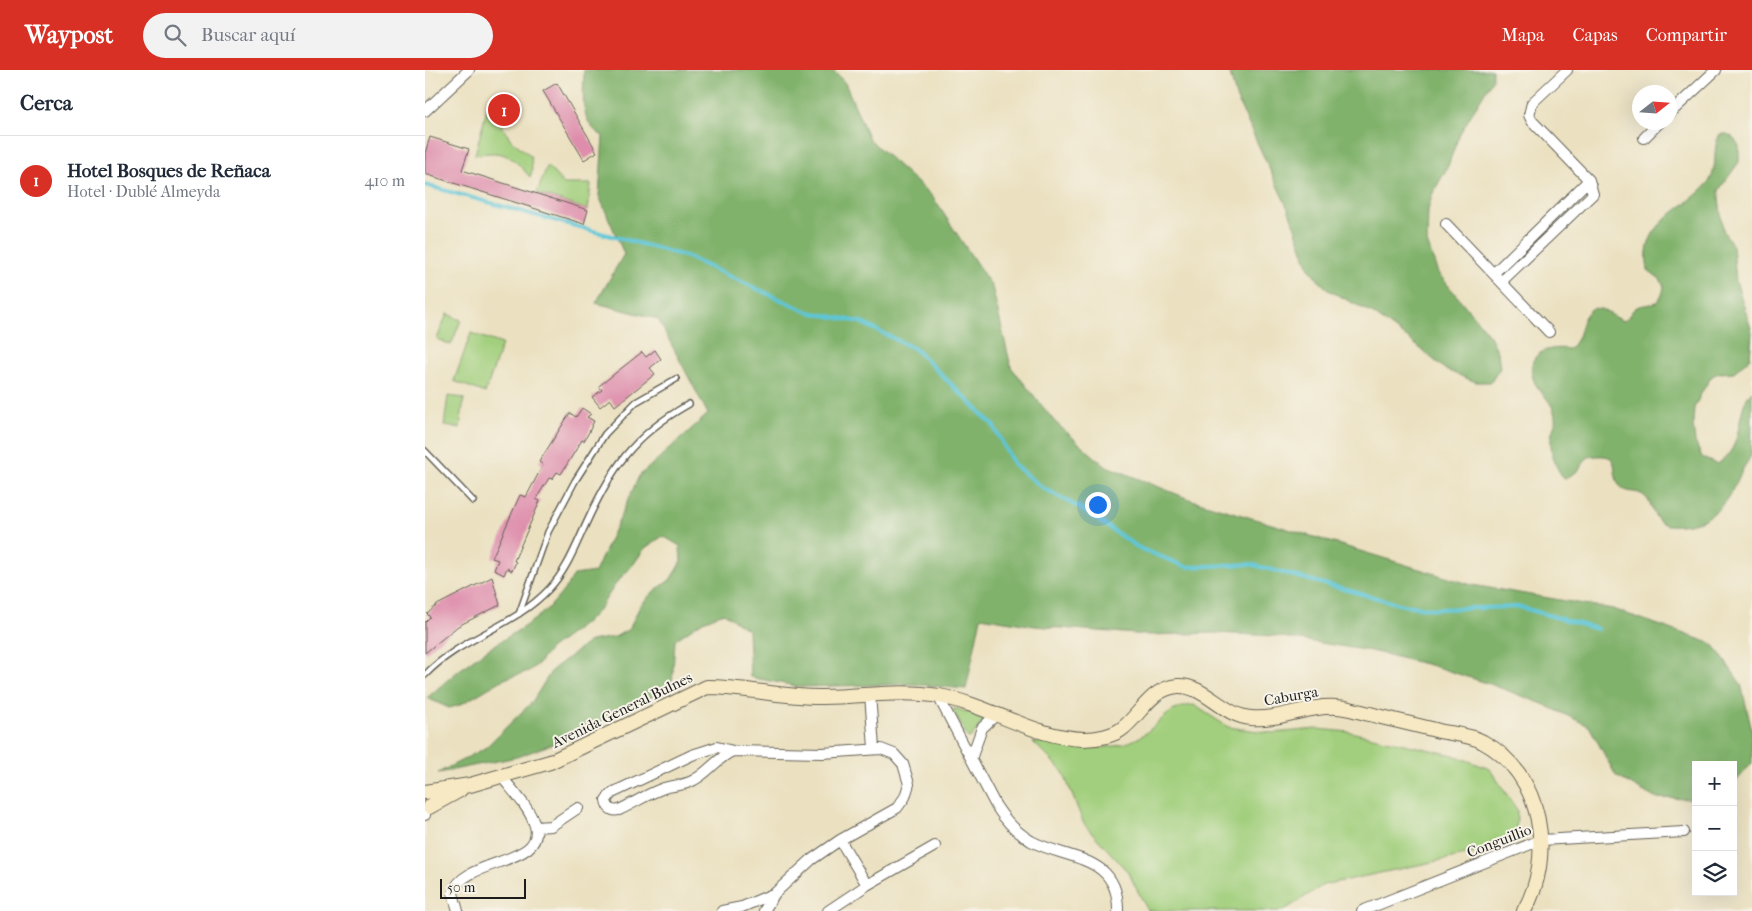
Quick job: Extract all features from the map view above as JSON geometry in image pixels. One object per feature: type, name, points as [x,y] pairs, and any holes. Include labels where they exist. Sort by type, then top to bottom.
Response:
[{"type":"street","points":[[425,111],[469,70]]},
{"type":"street","points":[[1501,281],[1593,194],[1589,180],[1532,121],[1529,115],[1533,103],[1567,70]]},
{"type":"street","points":[[1677,107],[1716,70]]},
{"type":"street","points":[[1644,138],[1652,130]]},
{"type":"street","points":[[1494,273],[1589,180]]},
{"type":"street","points":[[1445,224],[1549,332]]},
{"type":"street","name":"Caburga","points":[[997,714],[1051,734],[1084,739],[1122,730],[1145,703],[1163,690],[1177,686],[1196,690],[1234,714],[1247,718],[1262,718],[1314,707],[1339,707],[1482,741],[1503,757],[1523,782],[1537,812],[1541,840],[1538,878],[1524,911]]},
{"type":"street","name":"Avenida General Bulnes","points":[[426,806],[470,785],[551,762],[573,753],[681,698],[707,687],[727,687],[782,695],[823,697],[897,692],[938,696],[976,704],[997,714]]},
{"type":"street","points":[[870,694],[874,748]]},
{"type":"street","points":[[938,696],[996,806],[1008,822],[1031,841],[1082,857],[1097,866],[1113,887],[1118,911]]},
{"type":"street","points":[[971,758],[982,728],[997,714]]},
{"type":"street","points":[[733,751],[721,756],[704,774],[685,784],[665,788],[619,810],[613,810],[608,807],[606,800],[612,792],[711,748],[733,751],[822,753],[874,748],[888,751],[903,764],[908,777],[908,790],[897,808],[840,840],[811,860],[775,893],[764,911]]},
{"type":"street","points":[[458,911],[453,899],[457,883],[475,870],[525,852],[535,839],[536,827],[521,802],[501,776]]},
{"type":"street","points":[[536,827],[551,826],[578,808]]},
{"type":"street","name":"Conguillio","points":[[1361,911],[1541,840],[1684,832]]},
{"type":"street","points":[[840,840],[867,885]]},
{"type":"street","points":[[827,911],[867,885],[935,846]]},
{"type":"street","points":[[722,911],[742,907],[775,893]]},
{"type":"lane","points":[[519,614],[548,532],[601,440],[613,423],[636,402],[676,379]]},
{"type":"lane","points":[[425,675],[440,660],[465,643],[514,619],[550,588],[567,565],[604,485],[622,459],[645,435],[689,404]]},
{"type":"lane","points":[[425,451],[473,501]]},
{"type":"green space","points":[[584,70],[833,70],[845,83],[869,139],[932,196],[992,287],[1011,367],[1055,422],[1104,465],[1189,499],[1472,585],[1613,609],[1713,644],[1741,684],[1752,731],[1752,763],[1737,780],[1737,761],[1692,761],[1692,799],[1655,798],[1616,776],[1589,726],[1543,704],[1490,684],[1430,665],[1371,651],[1276,636],[1214,633],[1149,635],[1035,626],[981,617],[966,689],[913,684],[800,687],[750,677],[748,630],[724,613],[703,621],[675,640],[672,686],[571,737],[517,757],[438,773],[485,748],[532,702],[552,670],[590,641],[615,637],[629,629],[640,606],[653,592],[670,580],[681,562],[680,546],[663,536],[645,548],[588,621],[550,649],[539,663],[529,671],[504,679],[460,705],[449,708],[427,698],[469,662],[545,611],[565,589],[574,575],[595,572],[639,476],[708,414],[658,319],[596,303],[624,254],[599,196],[603,136],[589,124],[583,98]]},
{"type":"green space","points":[[1229,70],[1492,70],[1492,80],[1459,135],[1448,166],[1432,195],[1428,210],[1427,242],[1438,273],[1490,336],[1498,352],[1500,368],[1491,382],[1476,382],[1446,370],[1410,340],[1372,313],[1330,291],[1319,281],[1309,268],[1289,211],[1236,97]]},
{"type":"green space","points":[[488,105],[511,140],[531,156],[532,171],[530,177],[518,164],[507,156],[493,153],[475,155]]},
{"type":"green space","points":[[1720,134],[1727,134],[1734,138],[1739,146],[1739,162],[1719,190],[1719,198],[1723,230],[1733,246],[1736,281],[1752,332],[1750,358],[1734,372],[1718,373],[1711,377],[1694,408],[1693,425],[1695,442],[1702,457],[1716,464],[1726,457],[1732,449],[1746,399],[1752,391],[1751,455],[1726,500],[1712,515],[1692,523],[1668,525],[1658,520],[1649,501],[1643,495],[1625,490],[1620,486],[1612,459],[1600,456],[1588,457],[1578,471],[1564,479],[1555,463],[1551,445],[1552,432],[1555,425],[1554,411],[1535,383],[1531,369],[1536,357],[1541,353],[1554,349],[1569,349],[1577,338],[1584,318],[1593,308],[1601,309],[1623,321],[1637,307],[1658,300],[1662,295],[1664,286],[1660,279],[1648,270],[1647,253],[1650,240],[1666,219],[1709,182],[1714,170],[1717,140]]},
{"type":"green space","points":[[547,166],[564,184],[591,184],[588,210],[537,193]]},
{"type":"green space","points":[[447,314],[461,320],[451,345],[437,339]]},
{"type":"green space","points":[[471,333],[502,344],[485,393],[454,381]]},
{"type":"green space","points":[[448,396],[464,398],[460,428],[444,426]]},
{"type":"green space","points":[[1194,705],[1228,727],[1273,733],[1317,729],[1350,732],[1453,755],[1490,769],[1517,810],[1516,837],[1480,852],[1323,885],[1283,911],[1148,911],[1128,872],[1084,824],[1063,772],[1033,742],[1085,747],[1110,747],[1136,739],[1176,709]]},
{"type":"green space","points":[[954,708],[982,716],[984,720],[971,737],[968,738],[953,710]]},
{"type":"building","points":[[557,83],[597,152],[584,160],[543,91]]},
{"type":"building","points":[[430,137],[469,149],[462,170],[588,210],[584,224],[425,174],[425,153]]},
{"type":"building","points":[[655,350],[661,359],[650,368],[655,374],[615,406],[610,399],[600,407],[592,397],[602,390],[599,386],[642,352],[646,357]]},
{"type":"building","points":[[582,408],[591,414],[587,417],[594,421],[589,432],[561,474],[557,472],[552,479],[549,478],[536,499],[540,501],[514,561],[516,562],[512,571],[507,568],[504,575],[494,570],[498,560],[492,558],[520,495],[526,497],[543,465],[539,462],[570,413],[576,417]]},
{"type":"building","points":[[492,577],[500,605],[458,626],[425,653],[425,622],[430,617],[427,614],[437,605]]},
{"type":"waterway","points":[[425,185],[685,256],[808,312],[860,322],[915,349],[993,425],[1014,465],[1043,488],[1080,508],[1139,548],[1187,567],[1250,564],[1403,605],[1435,609],[1520,607],[1597,629]]},
{"type":"place","name":"Hotel Bosques de Reñaca","points":[[504,110]]}]
